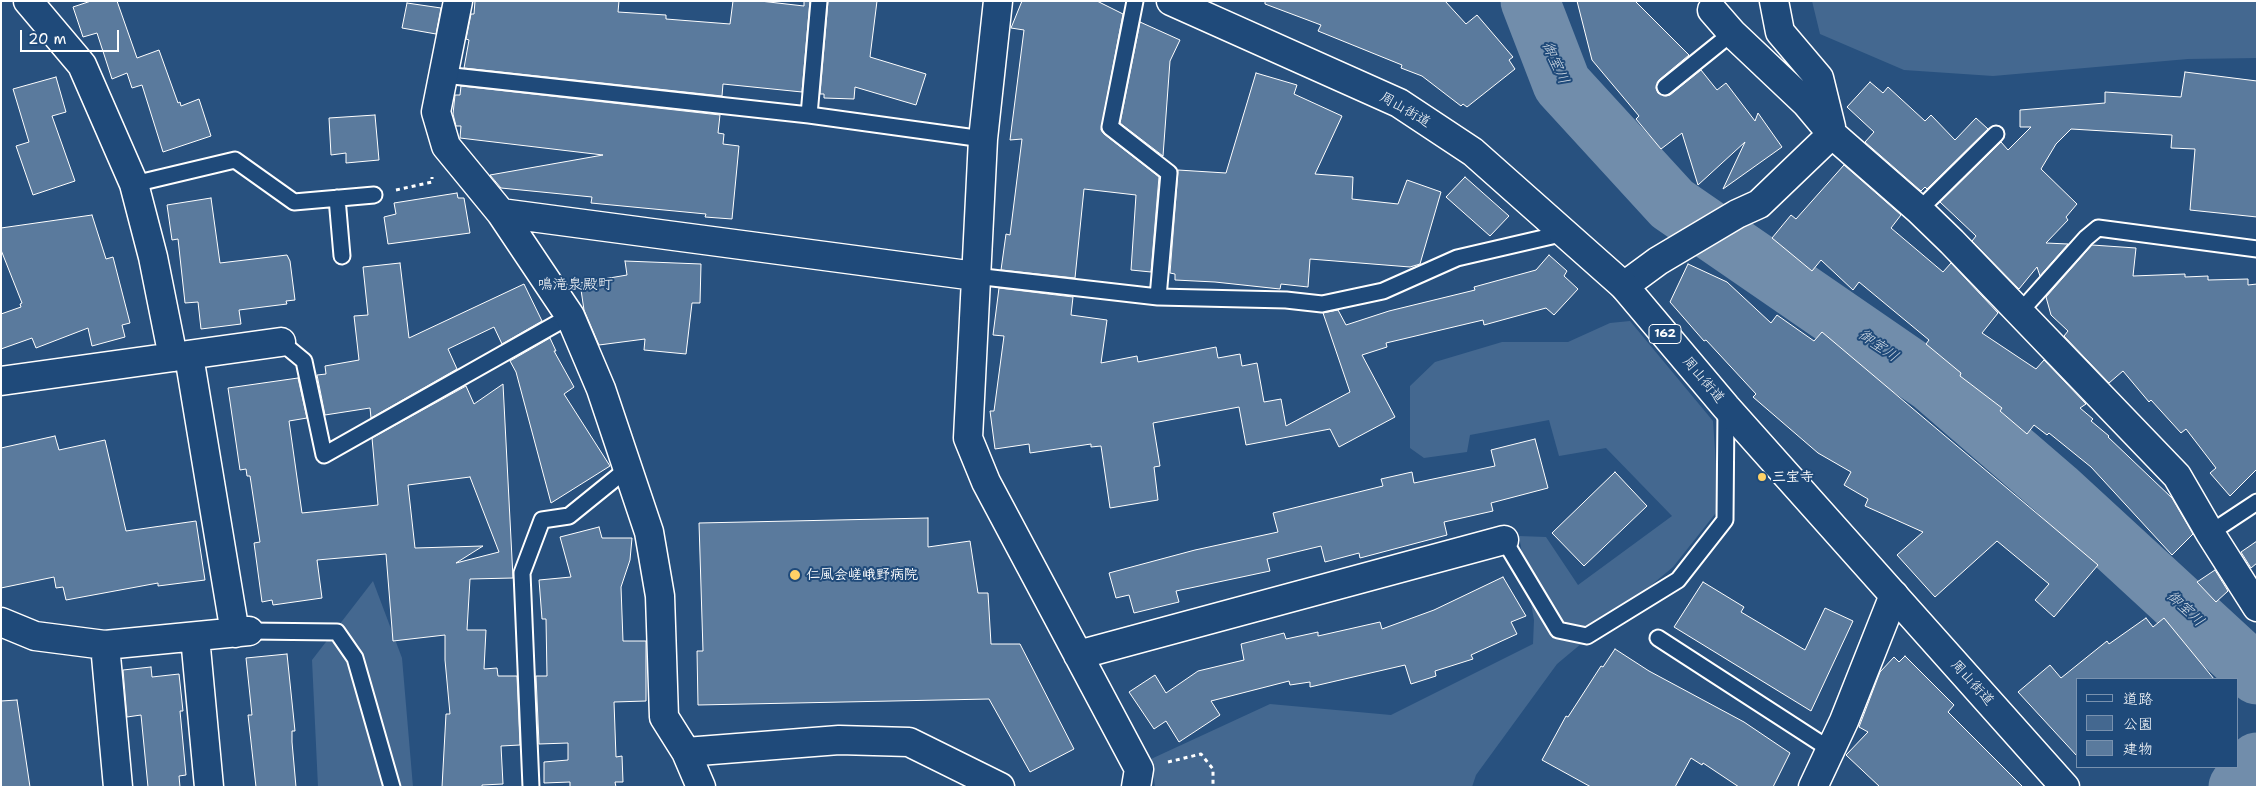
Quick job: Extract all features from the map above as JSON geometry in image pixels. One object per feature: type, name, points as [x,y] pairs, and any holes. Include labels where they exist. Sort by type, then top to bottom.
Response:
[{"type":"main road","points":[[1,622],[35,636],[105,645],[242,632],[181,356],[134,184],[82,65],[28,1]]},
{"type":"main road","points":[[458,1],[436,112],[446,146],[501,213],[570,316],[601,389],[649,532],[660,596],[664,718],[686,752],[701,787]]},
{"type":"main road","points":[[998,1],[983,140],[968,438],[986,482],[1078,655],[1137,778]]},
{"type":"main road","name":"周山街道","points":[[1171,1],[1399,103],[1473,152],[1624,286],[1726,407],[2065,787]]},
{"type":"main road","points":[[1774,1],[1780,32],[1819,78],[1832,134]]},
{"type":"main road","points":[[1712,10],[1732,33],[1806,103],[1832,134],[1919,210],[2176,476],[2257,607]]},
{"type":"main road","points":[[1624,286],[1658,261],[1737,214],[1759,204],[1832,134]]},
{"type":"main road","points":[[501,213],[976,276]]},
{"type":"main road","points":[[1,381],[281,342]]},
{"type":"main road","points":[[1078,655],[1504,540]]},
{"type":"main road","points":[[1814,787],[1894,595]]},
{"type":"main road","points":[[195,637],[209,787]]},
{"type":"main road","points":[[105,645],[118,787]]},
{"type":"main road","points":[[686,752],[839,740],[909,742],[1000,787]]},
{"type":"lane","points":[[809,116],[819,1]]},
{"type":"lane","points":[[1135,1],[1110,127],[1169,173],[1158,297]]},
{"type":"lane","points":[[1665,87],[1732,33]]},
{"type":"lane","points":[[444,75],[809,116],[983,140]]},
{"type":"lane","points":[[1919,210],[1996,134]]},
{"type":"lane","points":[[134,184],[235,160],[294,202],[374,195]]},
{"type":"lane","points":[[337,198],[342,256]]},
{"type":"lane","points":[[2019,312],[2086,238],[2098,228],[2257,249]]},
{"type":"lane","points":[[976,276],[1158,297],[1286,300],[1322,304],[1382,291],[1457,258],[1565,233]]},
{"type":"lane","points":[[281,342],[304,361],[324,455],[570,316]]},
{"type":"lane","points":[[1504,540],[1558,630],[1587,636],[1678,580],[1725,520],[1726,407]]},
{"type":"lane","points":[[531,787],[522,572],[542,520],[569,516],[627,469]]},
{"type":"lane","points":[[2210,533],[2257,502]]},
{"type":"lane","points":[[242,632],[337,632],[355,658],[392,787]]},
{"type":"lane","points":[[1658,638],[1831,750]]},
{"type":"path","points":[[374,195],[432,182],[432,174]]},
{"type":"path","points":[[1137,778],[1200,754],[1213,769],[1214,787]]},
{"type":"green space","points":[[1812,1],[2257,1],[2257,58],[2188,59],[1993,76],[1904,70],[1820,34]]},
{"type":"green space","points":[[1630,321],[1713,421],[1719,509],[1673,567],[1557,664],[1476,775],[1472,787],[1155,787],[1151,759],[1270,704],[1391,715],[1533,644],[1534,620],[1519,536],[1546,537],[1578,585],[1672,516],[1606,448],[1559,456],[1549,420],[1470,435],[1467,452],[1424,458],[1410,448],[1410,386],[1435,362],[1502,342],[1568,342],[1610,323]]},
{"type":"green space","points":[[373,581],[402,658],[413,787],[318,787],[312,660]]},
{"type":"building","points":[[91,1],[117,1],[137,58],[159,50],[178,103],[180,102],[181,106],[199,99],[211,136],[163,152],[142,85],[132,88],[127,73],[112,79],[97,33],[83,37],[73,7]]},
{"type":"building","points":[[475,1],[619,1],[618,12],[666,15],[666,19],[730,24],[733,1],[760,1],[804,6],[804,1],[810,1],[802,92],[723,84],[722,96],[464,68],[469,40],[466,39],[471,14],[474,14]]},
{"type":"building","points":[[828,1],[877,1],[870,57],[926,74],[916,105],[855,87],[854,99],[824,98],[824,94],[820,94]]},
{"type":"building","points":[[1022,1],[1097,1],[1123,14],[1101,130],[1159,177],[1151,272],[1131,270],[1136,195],[1084,189],[1075,278],[1001,270],[1006,234],[1010,235],[1022,139],[1010,140],[1024,30],[1011,28]]},
{"type":"building","points":[[1265,1],[1445,1],[1466,24],[1477,15],[1513,57],[1509,60],[1515,69],[1467,107],[1463,104],[1461,106],[1422,76],[1401,68],[1402,65],[1318,31],[1321,25],[1265,4]]},
{"type":"building","points":[[1577,1],[1635,1],[1689,55],[1659,80],[1656,88],[1658,93],[1666,96],[1670,95],[1701,70],[1717,90],[1726,83],[1755,121],[1758,113],[1782,147],[1723,189],[1745,142],[1698,185],[1682,133],[1661,149],[1636,119],[1639,116],[1592,60]]},
{"type":"building","points":[[407,3],[441,8],[436,34],[402,28]]},
{"type":"building","points":[[1140,22],[1180,40],[1170,61],[1163,156],[1120,123]]},
{"type":"building","points":[[2185,72],[2257,81],[2257,217],[2190,210],[2195,149],[2171,148],[2172,135],[2071,129],[2056,144],[2041,169],[2077,204],[2066,217],[2068,220],[2046,243],[2068,244],[2040,276],[2037,267],[2019,289],[1972,241],[1976,236],[1940,202],[2001,142],[2008,150],[2031,127],[2020,127],[2020,110],[2105,103],[2105,92],[2181,97]]},
{"type":"building","points":[[1256,73],[1297,85],[1294,94],[1342,116],[1315,174],[1353,177],[1352,199],[1398,204],[1407,180],[1441,192],[1420,264],[1410,267],[1310,259],[1308,287],[1281,284],[1280,289],[1175,280],[1175,274],[1170,273],[1178,170],[1226,173]]},
{"type":"building","points":[[56,77],[66,112],[52,116],[75,181],[33,195],[16,146],[29,142],[13,89]]},
{"type":"building","points":[[1870,82],[1883,93],[1888,87],[1925,121],[1931,115],[1955,140],[1976,118],[1988,129],[1927,189],[1925,187],[1921,191],[1865,142],[1874,132],[1847,107]]},
{"type":"building","points":[[461,86],[720,115],[718,133],[724,134],[723,144],[739,146],[732,219],[705,217],[706,214],[591,203],[592,197],[501,188],[490,175],[603,155],[460,138],[461,126],[456,126],[453,114],[455,95],[460,95]]},
{"type":"building","points":[[375,115],[379,160],[346,163],[346,153],[331,155],[329,118]]},
{"type":"building","points":[[1844,165],[1901,215],[1891,228],[1943,272],[1951,263],[1998,313],[1982,333],[2036,369],[2044,360],[2086,404],[2080,408],[2093,419],[2091,421],[2109,436],[2172,498],[2193,534],[2172,555],[2091,467],[2049,433],[2047,435],[2034,425],[2027,434],[2000,411],[2002,408],[1960,376],[1961,373],[1926,344],[1929,340],[1859,282],[1853,290],[1821,260],[1812,271],[1772,238],[1791,215],[1796,219]]},
{"type":"building","points":[[1465,177],[1509,216],[1490,236],[1446,197]]},
{"type":"building","points":[[457,193],[458,198],[464,198],[470,233],[388,244],[384,217],[396,214],[394,203]]},
{"type":"building","points":[[211,198],[220,263],[287,255],[290,261],[295,300],[286,301],[287,304],[239,310],[241,324],[201,329],[198,302],[185,303],[178,239],[172,240],[167,205]]},
{"type":"building","points":[[92,215],[106,259],[113,257],[130,323],[122,325],[125,337],[92,346],[88,328],[36,348],[32,338],[1,349],[1,314],[21,307],[20,304],[22,303],[1,250],[1,228]]},
{"type":"building","points":[[2092,245],[2136,248],[2133,276],[2185,274],[2185,277],[2208,276],[2208,280],[2248,279],[2248,285],[2257,284],[2257,469],[2230,496],[2210,473],[2216,468],[2186,429],[2181,433],[2151,400],[2149,402],[2123,371],[2109,383],[2064,336],[2068,331],[2051,315],[2046,297]]},
{"type":"building","points":[[1549,255],[1567,271],[1564,276],[1578,289],[1554,315],[1546,308],[1484,325],[1483,320],[1386,343],[1387,347],[1362,355],[1395,417],[1339,447],[1330,429],[1246,445],[1239,407],[1153,423],[1160,466],[1154,467],[1158,500],[1110,508],[1101,446],[1091,447],[1091,444],[1030,453],[1029,444],[995,449],[990,411],[994,411],[1004,336],[993,335],[999,288],[1073,297],[1071,315],[1107,320],[1101,363],[1137,356],[1138,362],[1216,347],[1218,358],[1240,354],[1242,366],[1257,363],[1264,402],[1281,399],[1286,426],[1350,392],[1323,313],[1338,310],[1346,325],[1389,311],[1475,290],[1474,287],[1536,270]]},
{"type":"building","points":[[625,261],[701,264],[700,303],[692,303],[686,354],[644,350],[645,339],[599,345],[584,310],[580,283],[627,275]]},
{"type":"building","points":[[400,263],[409,338],[524,284],[542,321],[502,344],[494,327],[448,349],[457,369],[371,418],[370,408],[325,415],[317,375],[326,374],[325,366],[359,360],[354,316],[368,315],[363,267]]},
{"type":"building","points":[[1688,264],[1727,282],[1771,323],[1777,315],[1814,341],[1822,332],[2098,565],[2054,617],[2035,600],[2049,584],[1997,541],[1935,597],[1897,555],[1923,532],[1865,506],[1868,499],[1844,485],[1851,472],[1818,453],[1753,397],[1756,394],[1706,340],[1704,341],[1670,302]]},
{"type":"building","points":[[550,338],[556,351],[554,351],[574,387],[564,394],[610,466],[551,503],[516,372],[510,361]]},
{"type":"building","points":[[298,378],[307,418],[289,421],[302,513],[378,505],[372,438],[466,386],[474,404],[503,384],[513,578],[470,579],[467,630],[486,630],[484,669],[497,668],[498,676],[517,676],[520,745],[501,746],[503,784],[482,785],[482,787],[442,787],[446,714],[450,714],[445,660],[445,635],[393,641],[386,554],[317,560],[322,598],[273,605],[272,600],[262,602],[254,543],[260,542],[250,476],[247,476],[246,469],[240,470],[228,388]],"holes":[[[470,477],[499,552],[456,563],[483,546],[415,548],[408,485]]]},
{"type":"building","points":[[55,436],[59,450],[105,440],[126,531],[196,521],[205,580],[158,586],[158,583],[66,600],[63,587],[56,588],[54,577],[1,588],[1,448]]},
{"type":"building","points":[[1535,439],[1548,488],[1491,503],[1493,511],[1444,522],[1447,535],[1360,558],[1359,553],[1325,562],[1321,546],[1267,559],[1270,571],[1176,591],[1179,602],[1134,613],[1129,595],[1116,598],[1109,573],[1195,550],[1278,532],[1273,513],[1383,486],[1381,479],[1412,472],[1414,483],[1495,466],[1491,450]]},
{"type":"building","points":[[1615,472],[1647,506],[1584,566],[1552,533]]},
{"type":"building","points":[[928,518],[928,547],[970,541],[978,593],[988,593],[991,644],[1020,644],[1074,749],[1030,772],[989,699],[698,705],[697,651],[703,651],[699,523]]},
{"type":"building","points":[[599,527],[602,538],[632,538],[630,560],[621,587],[623,641],[646,641],[646,701],[614,702],[616,757],[622,756],[623,782],[615,782],[616,787],[570,787],[570,782],[544,783],[544,762],[568,760],[568,743],[539,744],[536,676],[547,676],[546,619],[542,619],[539,580],[571,577],[560,537]]},
{"type":"building","points":[[2257,541],[2257,563],[2251,568],[2241,552]]},
{"type":"building","points":[[2215,570],[2228,591],[2216,602],[2197,582]]},
{"type":"building","points":[[1503,577],[1526,616],[1511,622],[1517,634],[1471,655],[1473,659],[1435,671],[1436,676],[1411,684],[1405,665],[1310,687],[1310,682],[1290,685],[1289,681],[1211,701],[1220,715],[1179,742],[1166,721],[1154,729],[1129,692],[1155,675],[1166,693],[1198,671],[1244,660],[1241,644],[1284,633],[1286,639],[1318,632],[1318,636],[1380,622],[1382,629],[1434,610]]},
{"type":"building","points":[[1703,582],[1744,607],[1741,612],[1805,650],[1825,608],[1853,621],[1811,711],[1674,627]]},
{"type":"building","points":[[2146,618],[2153,627],[2164,618],[2213,678],[2076,678],[2076,755],[2018,692],[2050,665],[2061,678],[2107,641],[2109,644]]},
{"type":"building","points":[[1615,649],[1649,671],[1744,722],[1790,753],[1773,787],[1739,787],[1703,763],[1702,765],[1691,758],[1675,787],[1591,787],[1542,760],[1566,716],[1568,717],[1601,666],[1603,667]]},
{"type":"building","points":[[287,654],[295,731],[292,731],[292,742],[296,787],[256,787],[248,715],[252,715],[246,658]]},
{"type":"building","points":[[1905,656],[1954,705],[1948,712],[2023,787],[1880,787],[1846,755],[1868,732],[1859,727],[1880,672],[1894,657],[1899,662]]},
{"type":"building","points":[[151,667],[152,677],[179,674],[183,711],[180,711],[186,775],[179,776],[180,787],[148,787],[141,715],[127,717],[123,670]]},
{"type":"building","points":[[17,700],[30,787],[1,787],[1,701]]},
{"type":"waterway","name":"御室川","points":[[1530,1],[1562,84],[1672,204],[1932,383],[2056,490],[2257,675]]},
{"type":"waterway","points":[[2238,787],[2257,762]]},
{"type":"place","name":"三宝寺","points":[[1762,477]]},
{"type":"place","name":"仁風会嵯峨野病院","points":[[795,575]]},
{"type":"district","name":"鳴滝泉殿町","points":[[575,285]]}]
